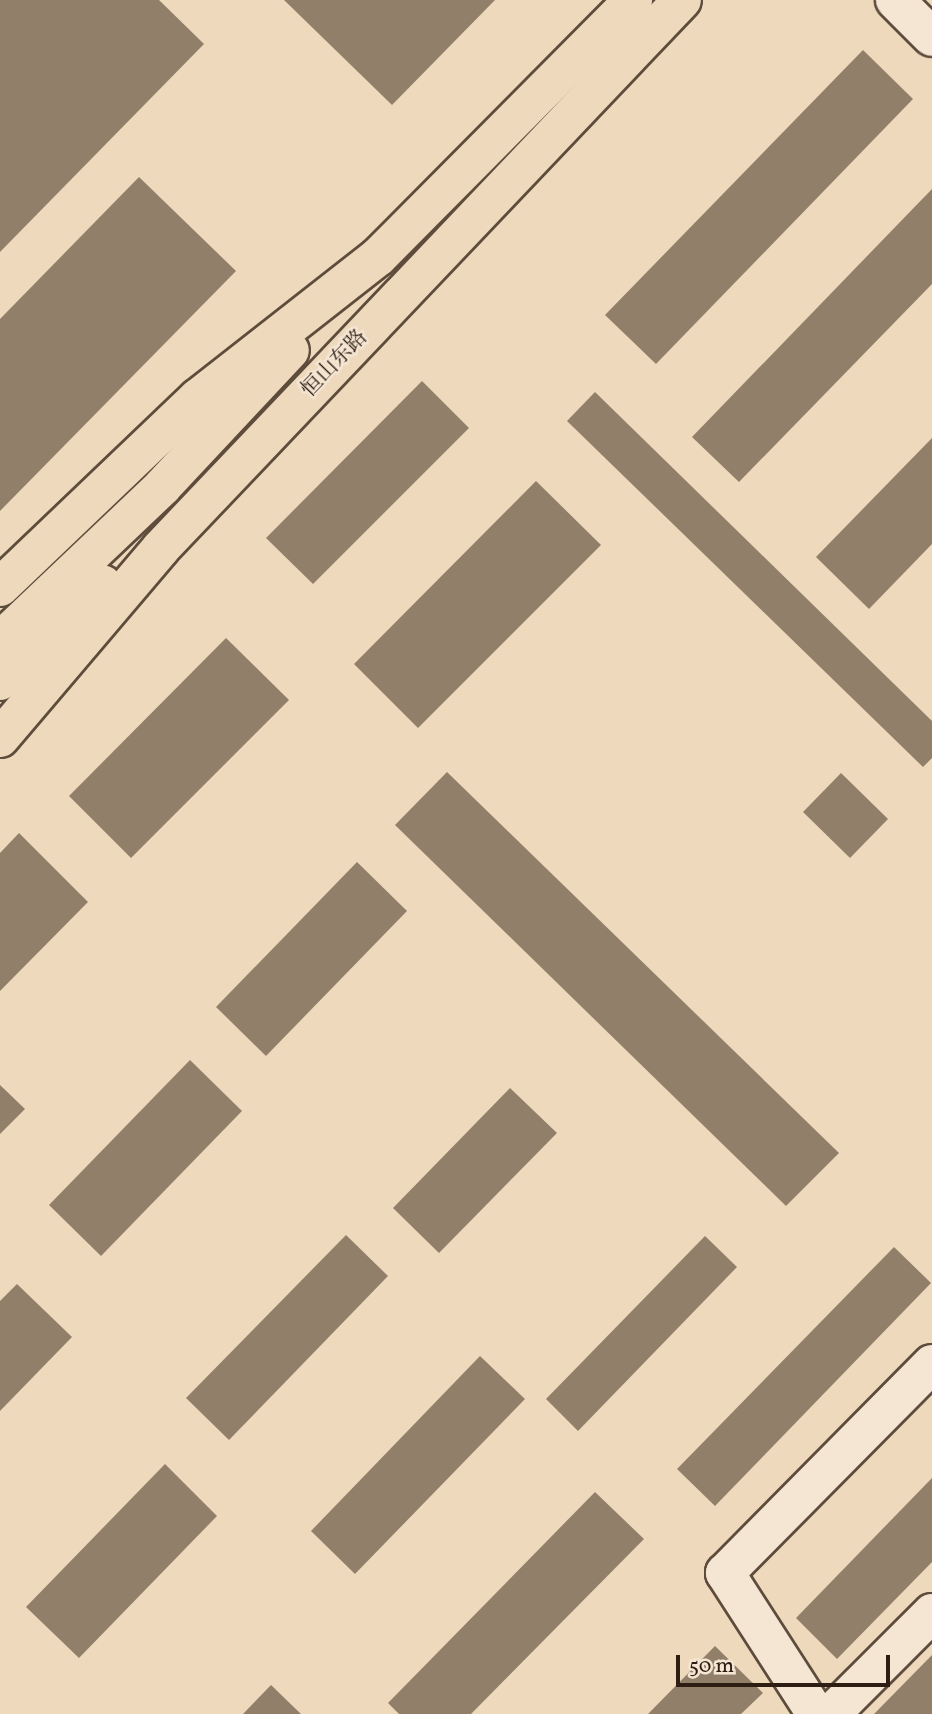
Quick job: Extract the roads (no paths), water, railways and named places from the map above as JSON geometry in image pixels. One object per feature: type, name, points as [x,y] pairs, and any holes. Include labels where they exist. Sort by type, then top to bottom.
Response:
[{"type":"main road","points":[[0,641],[162,487],[378,257],[633,0]]},
{"type":"main road","name":"恒山东路","points":[[0,738],[161,548],[682,0]]},
{"type":"main road","points":[[0,587],[198,398],[378,257]]},
{"type":"main road","points":[[0,681],[325,373]]},
{"type":"street","points":[[895,0],[932,37]]},
{"type":"street","points":[[816,1714],[725,1573],[932,1364]]},
{"type":"street","points":[[831,1714],[932,1613]]}]
